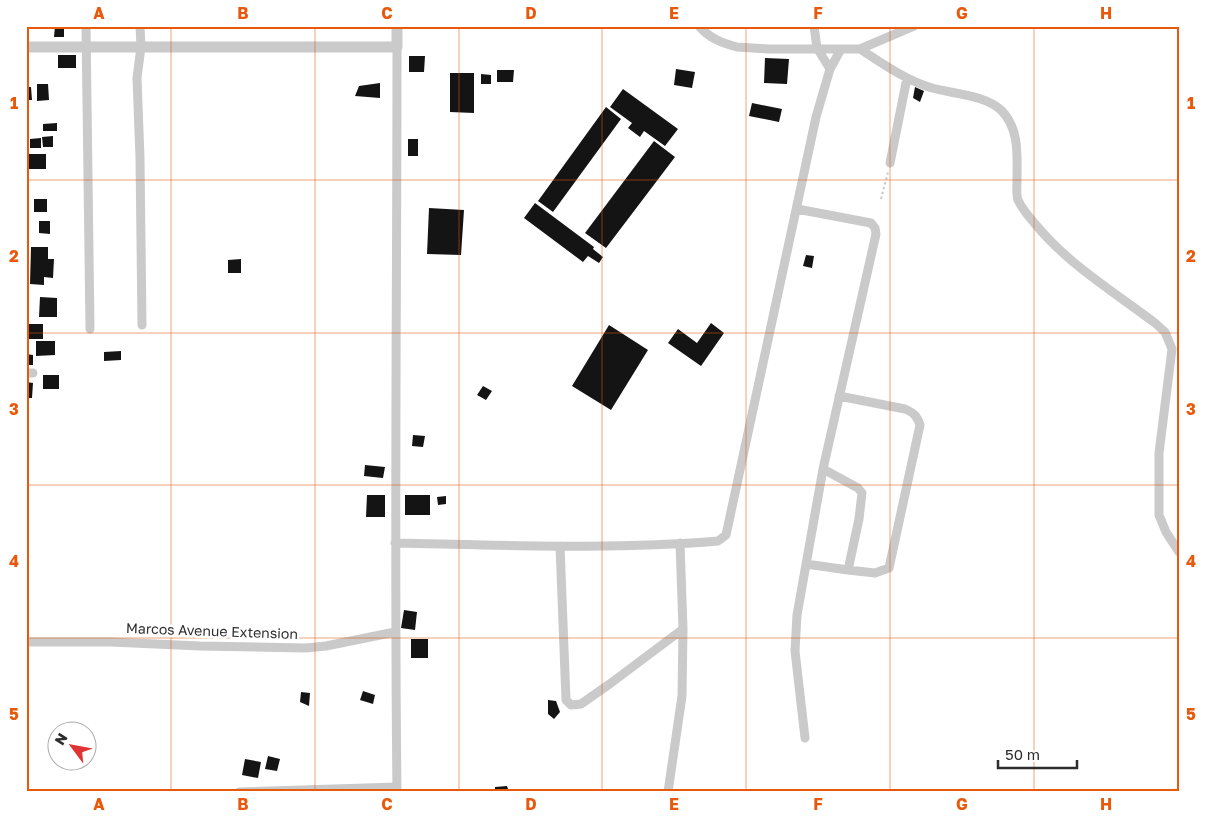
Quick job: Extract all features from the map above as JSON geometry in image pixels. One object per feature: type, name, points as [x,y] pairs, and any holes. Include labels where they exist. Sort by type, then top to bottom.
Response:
[{"type":"street","points":[[86,26],[90,329]]},
{"type":"street","points":[[140,26],[137,78],[142,325]]},
{"type":"street","points":[[239,792],[397,789],[395,543],[397,26]]},
{"type":"street","points":[[698,26],[720,42],[737,47],[768,49],[860,49],[914,26]]},
{"type":"street","points":[[814,26],[817,48],[830,69]]},
{"type":"street","points":[[26,47],[396,47]]},
{"type":"street","points":[[395,543],[560,546],[718,541],[726,535],[816,117],[830,69],[841,49]]},
{"type":"street","points":[[860,49],[907,78],[930,87],[982,100],[998,108],[1013,127],[1017,151],[1018,200],[1025,211],[1040,230],[1071,262],[1165,332],[1170,340],[1172,349],[1159,453],[1159,515],[1166,532],[1179,552]]},
{"type":"street","points":[[890,163],[907,78]]},
{"type":"street","points":[[797,209],[871,223],[875,228],[876,234],[824,469],[795,630],[805,738]]},
{"type":"street","points":[[806,564],[875,573],[889,568],[920,425],[918,417],[905,409],[839,396]]},
{"type":"street","points":[[824,469],[858,488],[862,493],[859,519],[848,570]]},
{"type":"street","points":[[668,792],[682,696],[683,629],[680,543]]},
{"type":"street","points":[[560,546],[566,700],[571,704],[581,704],[683,629]]},
{"type":"street","name":"Marcos Avenue Extension","points":[[26,642],[111,642],[306,648],[326,646],[395,632]]},
{"type":"path","points":[[881,199],[890,163]]},
{"type":"building","points":[[55,26],[64,26],[64,37],[54,37]]},
{"type":"building","points":[[58,55],[76,55],[76,68],[58,68]]},
{"type":"building","points":[[409,56],[425,56],[424,72],[409,72]]},
{"type":"building","points":[[765,58],[789,59],[787,84],[764,83]]},
{"type":"building","points":[[676,69],[695,72],[692,88],[674,85]]},
{"type":"building","points":[[497,70],[514,70],[513,82],[497,82]]},
{"type":"building","points":[[450,73],[474,73],[474,113],[450,112]]},
{"type":"building","points":[[481,74],[491,75],[491,84],[481,84]]},
{"type":"building","points":[[380,83],[380,98],[355,96],[359,86]]},
{"type":"building","points":[[37,84],[48,84],[49,100],[37,101]]},
{"type":"building","points":[[26,87],[31,87],[32,100],[26,100]]},
{"type":"building","points":[[915,87],[924,91],[920,102],[913,98]]},
{"type":"building","points":[[623,89],[678,129],[665,146],[644,131],[640,137],[628,128],[632,123],[610,107]]},
{"type":"building","points":[[752,103],[782,109],[779,122],[749,116]]},
{"type":"building","points":[[606,107],[621,119],[553,212],[538,201]]},
{"type":"building","points":[[57,123],[57,131],[43,131],[43,124]]},
{"type":"building","points":[[53,136],[53,147],[43,147],[42,137]]},
{"type":"building","points":[[41,138],[41,148],[30,148],[30,139]]},
{"type":"building","points":[[408,139],[418,139],[418,156],[408,156]]},
{"type":"building","points":[[654,141],[675,157],[606,248],[585,233]]},
{"type":"building","points":[[26,151],[29,151],[29,154],[46,154],[46,169],[29,169],[29,172],[26,172]]},
{"type":"building","points":[[34,199],[47,199],[47,212],[34,212]]},
{"type":"building","points":[[535,203],[594,247],[593,249],[603,257],[599,263],[588,256],[583,262],[524,218]]},
{"type":"building","points":[[429,208],[464,210],[461,255],[427,254]]},
{"type":"building","points":[[39,221],[50,221],[50,234],[39,233]]},
{"type":"building","points":[[31,247],[48,247],[48,259],[54,259],[53,278],[44,277],[44,285],[30,284]]},
{"type":"building","points":[[806,255],[814,256],[812,268],[803,266]]},
{"type":"building","points":[[241,259],[241,273],[228,273],[228,260]]},
{"type":"building","points":[[40,297],[57,298],[57,317],[39,317]]},
{"type":"building","points":[[711,323],[724,333],[701,366],[668,343],[678,329],[697,343]]},
{"type":"building","points":[[29,324],[43,324],[43,339],[29,339]]},
{"type":"building","points":[[609,325],[648,350],[611,410],[572,386]]},
{"type":"building","points":[[36,341],[55,341],[55,355],[36,356]]},
{"type":"building","points":[[121,351],[121,360],[104,361],[104,352]]},
{"type":"building","points":[[26,354],[33,355],[33,365],[26,365]]},
{"type":"building","points":[[43,375],[59,375],[59,389],[43,389]]},
{"type":"building","points":[[26,382],[33,383],[32,398],[26,398]]},
{"type":"building","points":[[483,386],[492,391],[486,400],[477,395]]},
{"type":"building","points":[[413,435],[425,436],[423,447],[412,446]]},
{"type":"building","points":[[365,465],[385,467],[383,478],[364,476]]},
{"type":"building","points":[[367,495],[385,495],[385,517],[366,517]]},
{"type":"building","points":[[405,495],[430,495],[430,515],[405,515]]},
{"type":"building","points":[[446,496],[446,504],[438,505],[437,497]]},
{"type":"building","points":[[404,610],[417,612],[415,630],[401,628]]},
{"type":"building","points":[[411,639],[428,639],[428,658],[411,658]]},
{"type":"building","points":[[363,691],[375,695],[373,704],[360,700]]},
{"type":"building","points":[[301,692],[310,693],[309,706],[300,702]]},
{"type":"building","points":[[548,700],[556,701],[560,712],[554,719],[548,714]]},
{"type":"building","points":[[268,756],[280,759],[277,771],[265,769]]},
{"type":"building","points":[[245,759],[261,762],[258,778],[242,775]]},
{"type":"building","points":[[507,786],[509,792],[495,792],[495,787]]}]
